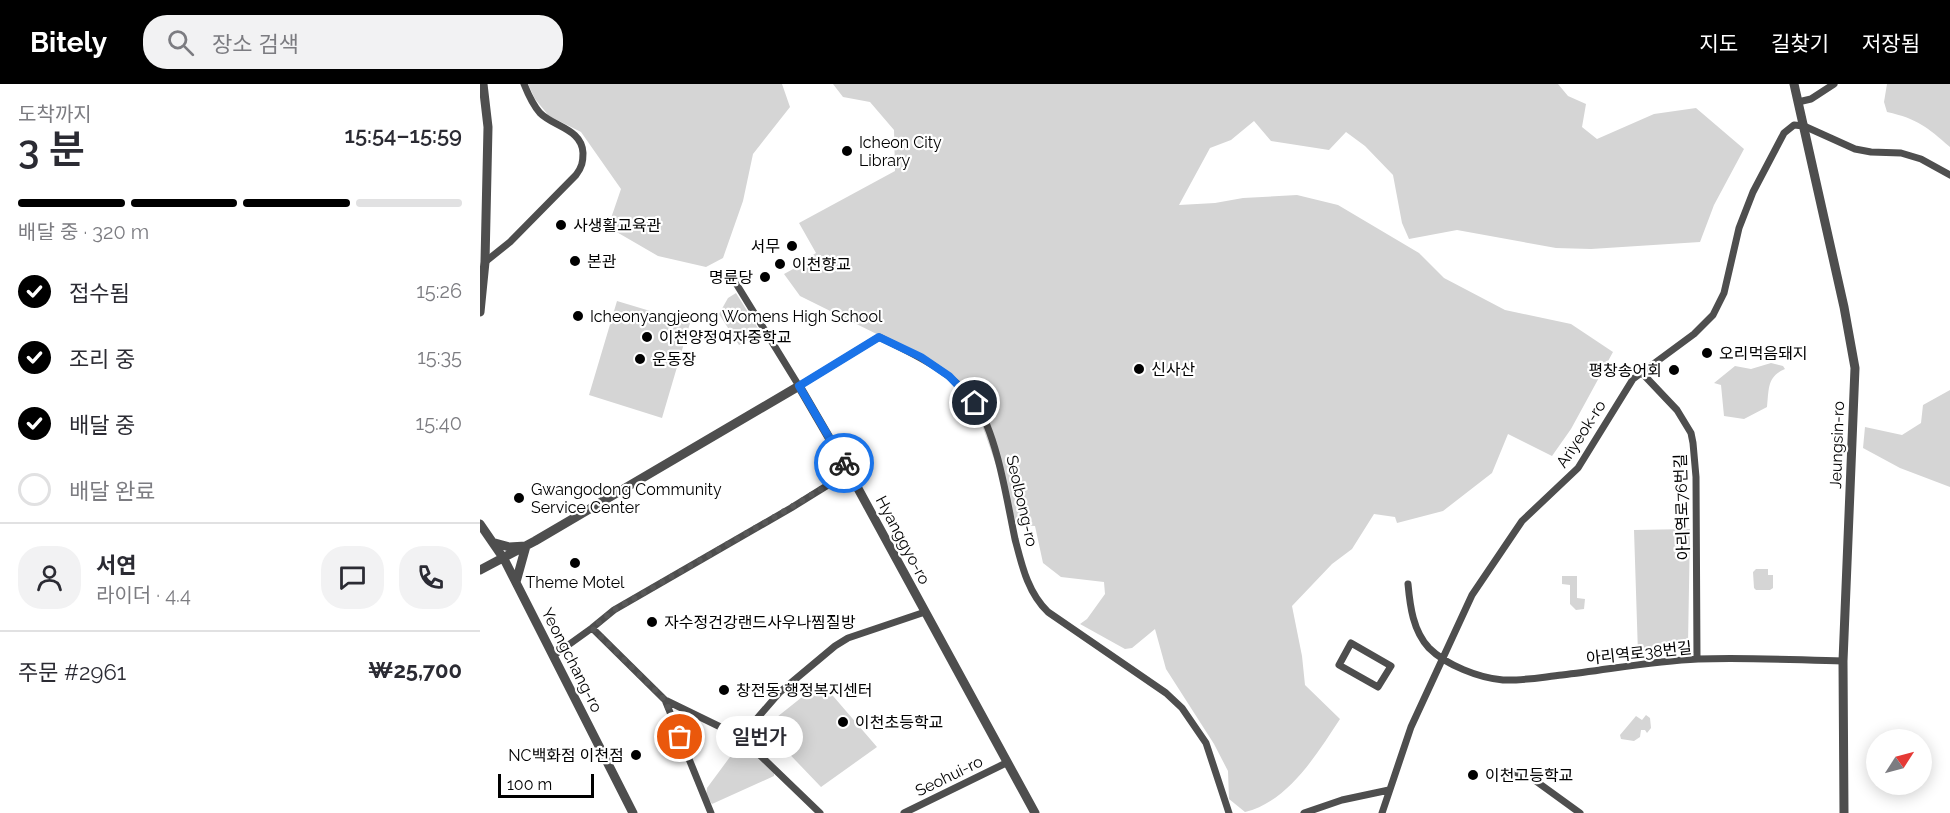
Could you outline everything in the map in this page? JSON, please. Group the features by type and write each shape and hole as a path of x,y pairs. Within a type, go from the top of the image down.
{"street":[{"path":"485,262 510,242 576,175 583,162 583,147 580,140 574,133 541,113 528,96 524,84"},
{"name":"Jeungsin-ro","path":"1794,84 1844,307 1855,368 1843,661 1844,813"},
{"path":"1798,102 1811,99 1834,84"},
{"path":"480,312 485,262 483,154 488,123 482,85"},
{"name":"Ariyeok-ro","path":"1382,813 1407,736 1472,595 1514,532 1534,509 1578,468 1627,387 1641,372 1694,334 1713,315 1724,293 1739,228 1753,192 1784,133 1794,125 1804,126"},
{"path":"1804,126 1855,149 1901,153 1921,159 1950,175"},
{"name":"Hyanggyo-ro","path":"737,285 849,472 1035,813"},
{"name":"Seolbong-ro","path":"480,570 504,559 879,337 921,357 949,376 975,403 988,427 1022,570 1037,600 1048,612 1166,693 1182,708 1206,743 1229,813"},
{"name":"아리역로76번길","path":"1641,372 1677,410 1691,433 1694,443 1697,659"},
{"path":"553,656 614,610 849,472"},
{"name":"Yeongchang-ro","path":"480,524 504,559 633,813"},
{"path":"495,543 509,547 526,546 516,582"},
{"name":"아리역로38번길","path":"1408,584 1411,611 1419,634 1428,647 1442,658 1473,673 1501,680 1697,659 1843,661"},
{"path":"741,736 780,692 826,653 848,638 925,612"},
{"path":"592,628 665,700 741,736 820,813"},
{"path":"1351,644 1391,666 1377,687 1339,665 1351,644"},
{"path":"665,700 711,813"},
{"name":"Seohui-ro","path":"904,813 1006,763"},
{"path":"1517,774 1533,779 1580,813"},
{"path":"1304,813 1342,800 1389,790"}],"shaded area":[{"path":"528,84 782,84 790,107 753,154 743,201 723,258 706,267 658,256 608,227 621,189 581,132 549,116 535,99"},
{"path":"833,84 1558,84 1568,96 1586,104 1582,127 1597,139 1654,114 1696,108 1744,149 1714,205 1700,242 1591,249 1556,248 1457,230 1409,239 1402,223 1393,175 1365,146 1346,132 1329,150 1271,141 1254,121 1231,140 1210,148 1179,205 1297,195 1338,205 1419,253 1444,278 1505,310 1571,324 1613,352 1571,429 1552,456 1508,434 1492,473 1443,511 1397,523 1395,517 1374,514 1352,549 1332,564 1292,606 1305,685 1340,719 1311,761 1288,787 1275,798 1245,812 1229,799 1228,771 1214,744 1166,669 1155,629 1132,648 1125,649 1080,624 1087,619 1105,594 1104,582 1061,577 1043,563 1035,526 1017,525 981,422 967,393 921,356 800,296 784,274 806,262 805,260 816,253 799,223 895,171 894,130 870,102 843,97"},
{"path":"1887,84 1950,84 1950,147 1922,125 1887,112 1884,102"},
{"path":"736,293 761,333 739,345 719,314 728,298"},
{"name":"운동장","path":"617,301 690,323 662,418 589,395"},
{"path":"1771,363 1783,366 1785,369 1772,379 1767,407 1744,419 1724,416 1721,385 1714,383 1735,366 1751,369"},
{"path":"1950,390 1950,487 1900,468 1863,448 1865,427 1902,435 1921,423 1923,405"},
{"path":"1690,529 1688,644 1679,648 1638,654 1634,530"},
{"path":"1756,569 1768,569 1768,575 1773,575 1773,588 1756,590 1754,588 1753,572"},
{"path":"1562,576 1577,576 1577,598 1585,599 1584,609 1576,610 1570,604 1570,585 1562,584"},
{"path":"821,682 877,747 821,787 775,739 777,717"},
{"path":"1646,715 1650,718 1651,728 1647,733 1641,730 1640,737 1634,741 1621,739 1620,735 1636,716 1642,720"},
{"path":"741,742 774,769 774,776 712,804 706,796 707,788"}],"way so far":[{"path":"680,737 665,700 592,628 614,610 849,472 844,463"}],"place":[{"name":"Icheon City Library","path":"847,151"},
{"name":"사생활교육관","path":"561,225"},
{"name":"서무","path":"792,246"},
{"name":"본관","path":"575,261"},
{"name":"이천향교","path":"780,264"},
{"name":"명륜당","path":"765,277"},
{"name":"Icheonyangjeong Womens High School","path":"578,316"},
{"name":"이천양정여자중학교","path":"647,337"},
{"name":"오리먹음돼지","path":"1707,353"},
{"name":"운동장","path":"640,359"},
{"name":"신사산","path":"1139,369"},
{"name":"평창송어회","path":"1674,370"},
{"name":"Gwangodong Community Service Center","path":"519,498"},
{"name":"Theme Motel","path":"575,563"},
{"name":"자수정건강랜드사우나찜질방","path":"652,622"},
{"name":"창전동 행정복지센터","path":"724,690"},
{"name":"이천초등학교","path":"843,722"},
{"name":"일번가","path":"680,737"},
{"name":"NC백화점 이천점","path":"636,755"},
{"name":"이천고등학교","path":"1473,775"}],"route":[{"path":"844,463 799,386 879,337 921,357 949,376 975,403"}]}
